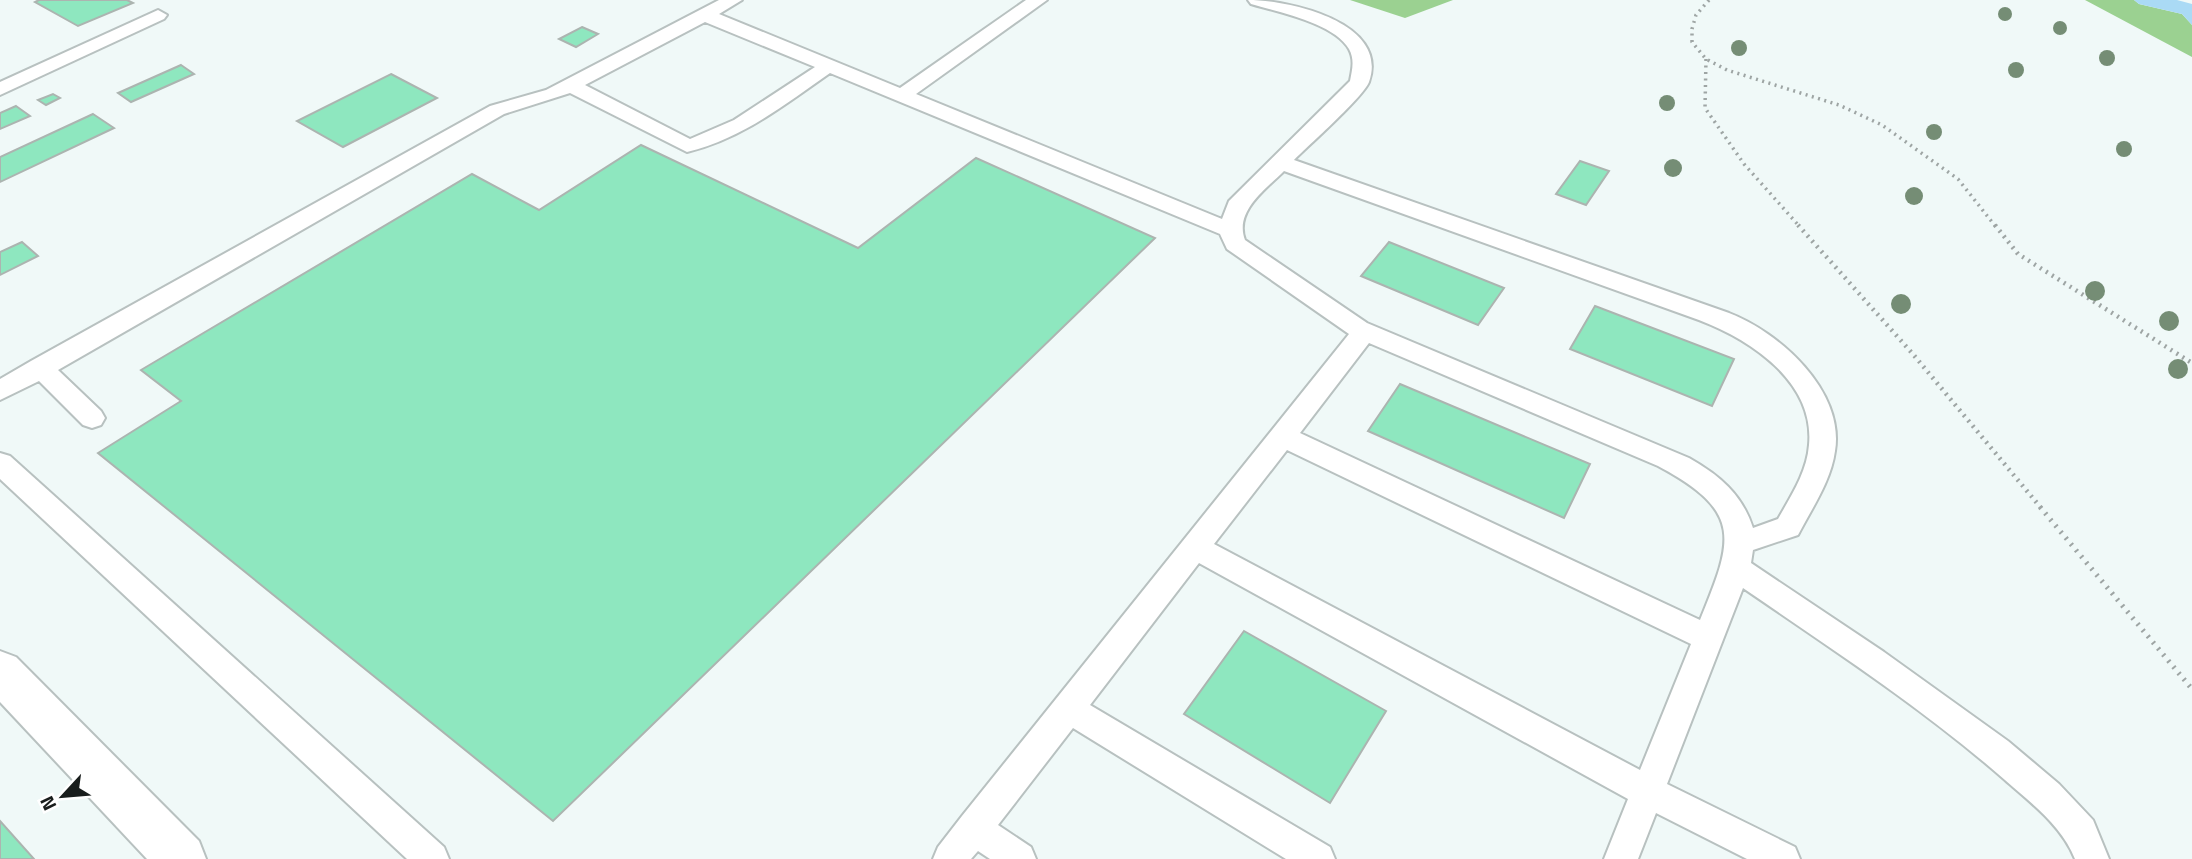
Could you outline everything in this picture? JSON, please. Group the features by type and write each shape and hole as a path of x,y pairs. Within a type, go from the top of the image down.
{"street":[{"path":"0,671 181,859"}],"lane":[{"path":"0,391 497,110 553,94 733,0"},
{"path":"902,95 1038,0"},
{"path":"1257,0 1330,26 1356,44 1365,61 1359,83 1237,206 1230,230 1235,244 1275,274 1363,331 1685,467 1709,485 1732,510 1737,555 1708,638 1621,859"},
{"path":"0,89 158,15"},
{"path":"705,15 1230,230"},
{"path":"570,85 687,146 707,144 732,130 830,65"},
{"path":"1280,162 1707,314 1758,337 1770,346 1816,409 1823,428 1824,444 1808,491 1788,527 1737,555"},
{"path":"950,859 1363,331"},
{"path":"40,367 92,418"},
{"path":"1282,436 1708,638"},
{"path":"0,463 432,859"},
{"path":"1195,547 1648,792 1783,859"},
{"path":"1737,555 2012,763 2073,821 2093,852 2092,859"},
{"path":"1068,708 1318,859"},
{"path":"974,828 1019,859"}],"path":[{"path":"1709,0 1696,15 1692,29 1692,42 1706,59 1727,70 1839,105 1882,125 1958,179 2018,254 2192,363"},
{"path":"1706,59 1705,108 1744,164 1912,353 2192,688"}],"green space":[{"path":"1350,0 1453,0 1405,18"},
{"path":"2085,0 2134,0 2139,4 2182,14 2192,25 2192,57"}],"water":[{"path":"2134,0 2177,0 2192,4 2192,25 2182,14 2139,4"}],"building":[{"path":"127,0 133,3 78,26 35,2"},
{"path":"582,27 598,34 576,47 559,39"},
{"path":"181,65 194,74 131,102 118,93"},
{"path":"391,74 437,98 343,147 297,121"},
{"path":"53,94 60,98 46,105 38,100"},
{"path":"16,106 30,116 0,129 0,113"},
{"path":"93,114 114,128 0,182 0,157"},
{"path":"641,145 858,248 976,158 1155,238 553,821 98,453 181,401 141,370 472,174 539,210"},
{"path":"1580,161 1609,171 1586,205 1556,194"},
{"path":"22,242 38,256 0,275 0,252"},
{"path":"1389,242 1504,288 1478,325 1361,276"},
{"path":"1595,306 1734,359 1712,406 1570,349"},
{"path":"1400,384 1590,464 1564,518 1368,431"},
{"path":"1244,631 1386,711 1330,803 1184,714"},
{"path":"0,821 34,859 0,859"}]}
